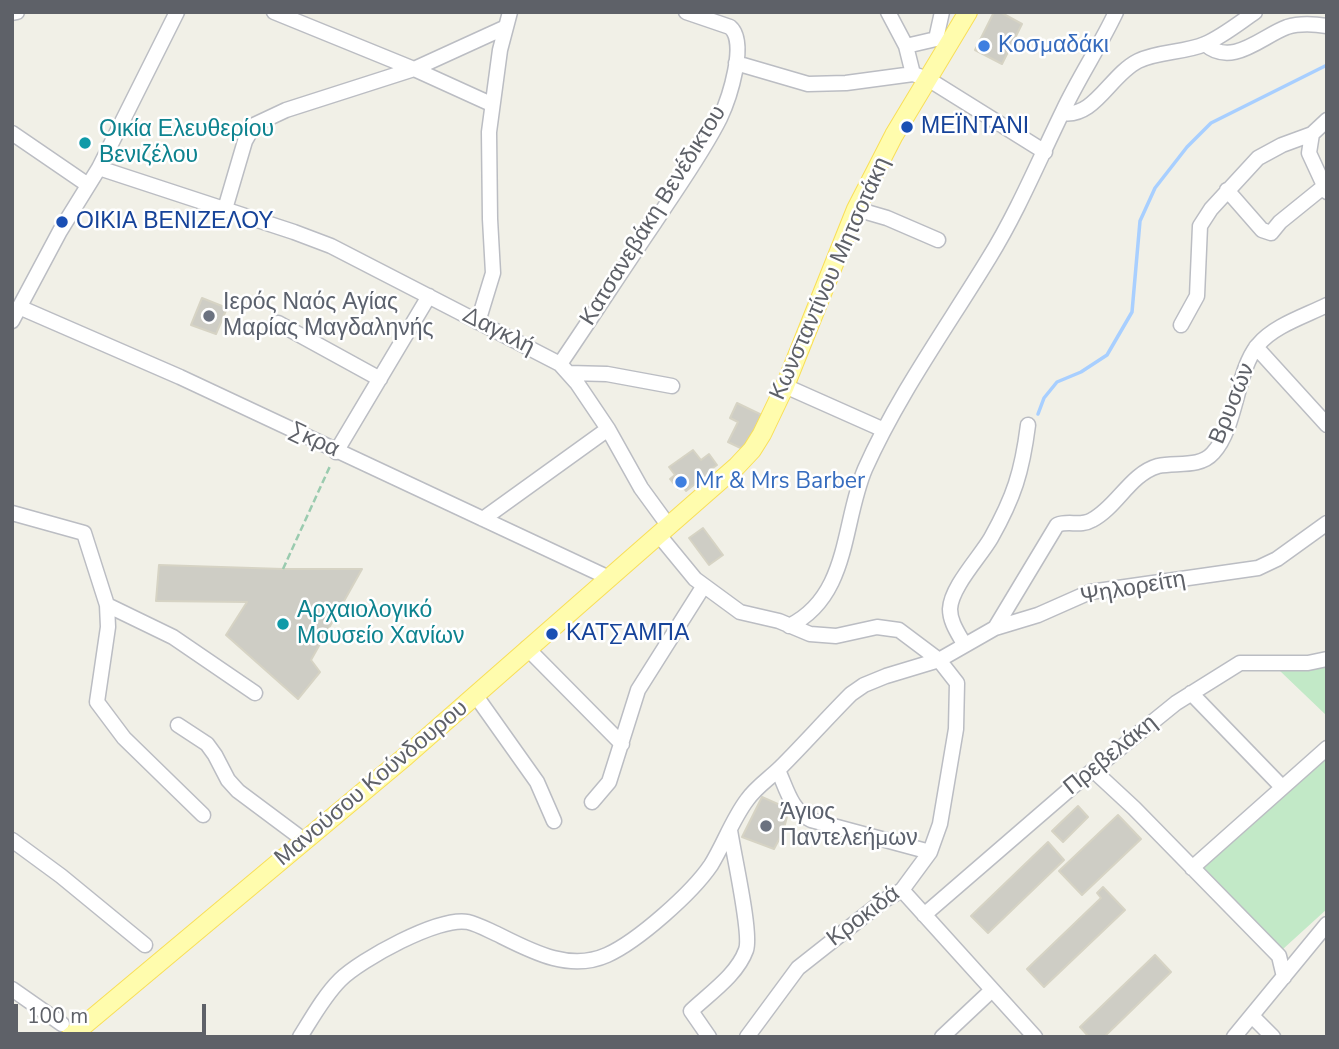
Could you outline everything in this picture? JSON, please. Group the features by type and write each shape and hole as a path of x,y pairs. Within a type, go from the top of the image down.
{"main road":[{"name":"Κωνσταντίνου Μητσοτάκη","path":"663,529 752,450 785,386 856,209 894,135 920,76 968,12"},
{"name":"Μανούσου Κούνδουρου","path":"66,1031 305,841 476,695 663,529"}],"street":[{"path":"12,321 60,231 99,168 177,12"},
{"path":"275,12 491,104"},
{"path":"478,322 493,273 489,177 491,104 510,12"},
{"name":"Κατσανεβάκη Βενέδικτου","path":"564,368 720,118 732,89 738,45 735,32 730,27 686,12"},
{"path":"888,12 920,76 1045,152"},
{"path":"906,46 936,39 943,12"},
{"path":"789,626 809,614 831,583 840,565 864,472 884,430 991,255 1116,12"},
{"path":"1062,113 1072,115 1085,111 1116,76 1138,61 1205,44 1255,12"},
{"path":"1205,44 1212,50 1230,52 1264,41 1287,27 1308,24 1327,26"},
{"path":"225,208 245,141 254,125 286,110 414,69 506,27"},
{"path":"736,64 808,84 920,76"},
{"path":"1181,325 1197,296 1200,226 1211,209 1258,159 1282,145 1312,134 1327,120"},
{"path":"12,133 88,185"},
{"path":"1227,190 1262,230 1272,233 1280,222 1307,198 1326,188 1309,153 1312,134"},
{"name":"Δαγκλή","path":"99,168 225,208 331,246 564,368 608,429 663,529 703,587 740,612 789,626"},
{"path":"856,209 887,218 938,240"},
{"path":"336,452 429,296"},
{"name":"Βρυσών","path":"995,628 1057,525 1063,522 1083,525 1094,520 1107,511 1137,478 1156,467 1200,461 1212,455 1223,436 1256,347 1274,332 1327,305"},
{"name":"Σκρα","path":"19,307 180,377 607,578"},
{"path":"278,323 380,379"},
{"path":"1256,347 1327,425"},
{"path":"564,368 673,386"},
{"path":"785,386 884,430"},
{"path":"964,643 955,628 950,607 962,581 989,541 1019,481 1028,425"},
{"path":"483,519 608,429"},
{"path":"12,513 84,533 107,606 108,627 97,702 124,738 203,815"},
{"name":"Ψηλορείτη","path":"300,1037 338,981 351,970 389,946 451,923 470,922 522,947 563,961 591,960 608,954 644,930 689,890 710,866 746,801 758,786 778,770 850,694 864,685 939,660 964,643 995,628 1038,615 1090,592 1258,568 1278,559 1327,523"},
{"path":"592,802 609,782 638,690 703,587"},
{"path":"107,606 173,638 255,693"},
{"name":"Κροκιδά","path":"747,1037 798,968 901,890 930,852 940,824 956,729 957,683 939,660 910,636 892,628 877,627 836,636 810,634 789,626"},
{"path":"527,648 622,744"},
{"name":"Πρεβελάκη","path":"924,915 1093,770 1191,693 1240,663 1308,663 1327,659"},
{"path":"1191,693 1282,788"},
{"path":"476,695 537,782 554,821"},
{"path":"178,725 206,744 237,791 305,841"},
{"path":"1192,868 1327,748"},
{"path":"778,770 793,805 801,815 930,852"},
{"path":"1093,770 1134,808 1279,956 1284,977"},
{"path":"709,1037 691,1011 735,970 747,949 746,920 730,830"},
{"path":"12,840 61,876 145,945"},
{"path":"901,890 1035,1037"},
{"path":"1234,1037 1327,924"},
{"path":"12,989 66,1031"},
{"path":"942,1037 992,990"},
{"path":"1252,1016 1273,1037"}],"path":[{"path":"283,569 336,452"}],"green space":[{"path":"1327,666 1327,716 1280,671"},
{"path":"1327,755 1327,909 1283,949 1201,869"}],"building":[{"path":"994,12 1000,12 1022,24 1002,64 975,50"},
{"name":"Ιερός Ναός Αγίας Μαρίας Μαγδαληνής","path":"202,298 227,308 216,334 191,325"},
{"path":"737,403 766,417 749,452 728,442 738,422 730,418"},
{"path":"693,450 701,460 709,454 717,465 686,491 682,486 678,489 670,479 675,475 669,467"},
{"path":"703,528 723,555 709,565 689,538"},
{"name":"Αρχαιολογικό Μουσείο Χανίων","path":"159,565 362,569 311,660 320,672 298,699 226,635 247,602 156,601"},
{"name":"Άγιος Παντελεήμων","path":"762,797 789,809 783,832 774,849 742,837"},
{"path":"1078,806 1088,817 1063,842 1052,831"},
{"path":"1118,815 1141,839 1082,895 1059,871"},
{"path":"1048,842 1064,860 988,933 971,916"},
{"path":"1103,887 1125,910 1044,987 1027,969 1101,898 1097,893"},
{"path":"1155,955 1171,972 1104,1037 1089,1037 1080,1027"}],"waterway":[{"path":"1038,414 1044,398 1057,382 1081,372 1107,355 1132,312 1140,221 1155,188 1187,147 1211,123 1327,65"}],"place":[{"name":"Κοσμαδάκι","path":"984,46"},
{"name":"ΜΕΪΝΤΑΝΙ","path":"907,127"},
{"name":"Οικία Ελευθερίου Βενιζέλου","path":"85,143"},
{"name":"ΟΙΚΙΑ ΒΕΝΙΖΕΛΟΥ","path":"62,222"},
{"name":"Ιερός Ναός Αγίας Μαρίας Μαγδαληνής","path":"209,316"},
{"name":"Mr & Mrs Barber","path":"681,482"},
{"name":"Αρχαιολογικό Μουσείο Χανίων","path":"283,624"},
{"name":"ΚΑΤΣΑΜΠΑ","path":"552,634"},
{"name":"Άγιος Παντελεήμων","path":"766,826"}]}
